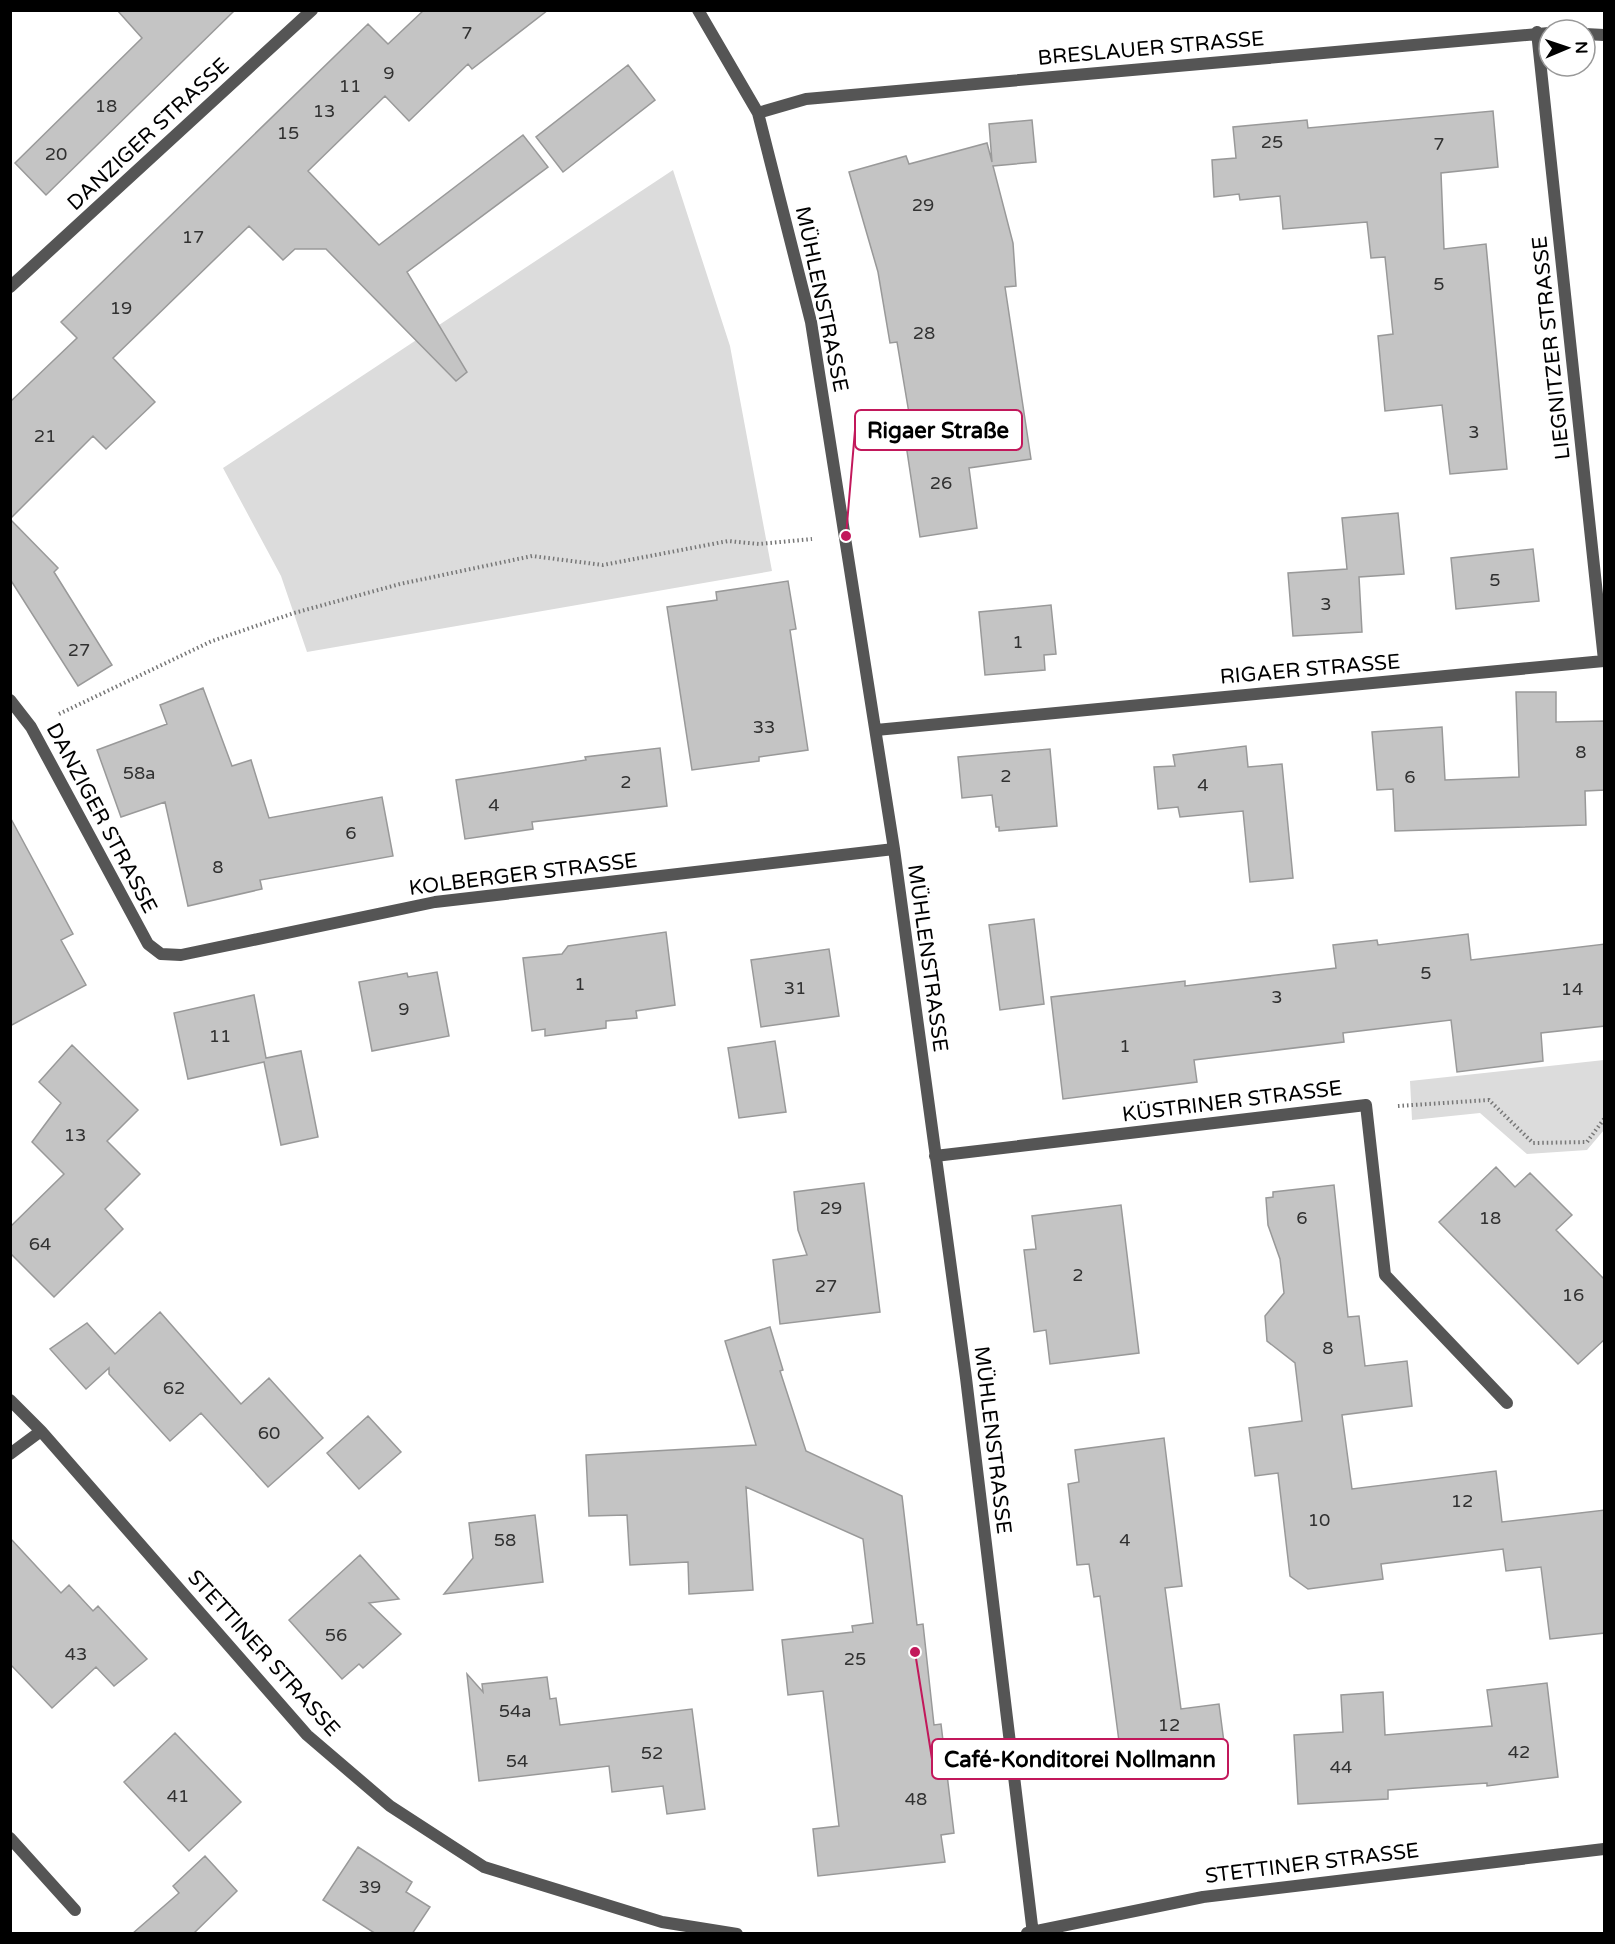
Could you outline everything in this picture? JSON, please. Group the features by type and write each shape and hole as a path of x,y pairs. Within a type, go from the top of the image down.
{"street":[{"name":"DANZIGER STRASSE","path":"10,287 312,10"},
{"name":"MÜHLENSTRASSE","path":"698,10 758,113 811,322 894,849 967,1389 1031,1933"},
{"name":"BRESLAUER STRASSE","path":"758,113 806,99 1537,33"},
{"name":"LIEGNITZER STRASSE","path":"1547,78 1604,660"},
{"name":"RIGAER STRASSE","path":"876,730 1604,660"},
{"name":"DANZIGER STRASSE","path":"10,700 31,727 148,944 161,954"},
{"name":"KOLBERGER STRASSE","path":"161,954 181,955 435,902 894,849"},
{"name":"KÜSTRINER STRASSE","path":"935,1156 1366,1105 1385,1275 1507,1403"},
{"name":"STETTINER STRASSE","path":"10,1400 41,1431 307,1735 390,1806 484,1867 662,1922 737,1934"},
{"path":"10,1454 41,1431"},
{"path":"10,1838 75,1910"},
{"name":"STETTINER STRASSE","path":"1031,1933 1203,1897 1605,1849"}],"path":[{"path":"31,727 212,641 294,612 400,584 532,556 603,565 728,540 759,544 846,536"},
{"path":"1366,1105 1412,1106 1489,1100 1533,1143 1587,1142 1605,1119"}],"shaded area":[{"path":"673,170 730,346 772,571 307,652 281,576 223,468"},
{"path":"1604,1060 1604,1130 1587,1150 1527,1154 1480,1113 1412,1120 1410,1081"}],"building":[{"path":"117,10 235,10 46,195 15,163 142,38"},
{"path":"424,10 548,10 472,69 468,64 409,121 385,96 308,171 379,245 523,135 548,167 407,272 467,372 456,381 326,249 295,249 283,260 249,226 113,358 155,402 106,449 93,436 10,519 10,402 77,338 61,322 368,24 388,44"},
{"path":"628,65 655,100 563,172 536,137"},
{"path":"1493,111 1498,167 1441,173 1444,249 1486,244 1507,469 1450,474 1442,405 1385,411 1378,336 1393,334 1385,257 1371,258 1367,222 1283,229 1280,196 1240,200 1239,194 1214,197 1212,160 1236,158 1233,127 1307,120 1308,128"},
{"path":"1032,120 1036,162 993,166 1013,243 1016,286 1005,287 1031,459 969,468 977,528 920,537 905,438 913,437 897,342 890,343 878,272 849,172 906,156 909,164 987,143 992,162 989,124"},
{"path":"1398,513 1404,574 1359,577 1362,632 1293,636 1288,573 1347,569 1342,518"},
{"path":"10,519 58,568 54,572 112,665 78,686 10,579"},
{"path":"1533,549 1539,601 1456,609 1451,558"},
{"path":"788,581 796,629 790,630 808,750 759,757 759,761 692,770 667,607 717,600 716,592"},
{"path":"1051,605 1056,654 1044,655 1045,670 985,675 979,612"},
{"path":"203,688 232,766 251,760 269,818 382,797 393,856 260,880 262,889 188,906 165,802 121,817 97,750 167,724 160,705"},
{"path":"1516,692 1556,692 1556,722 1605,721 1605,790 1585,791 1586,825 1395,831 1393,789 1377,790 1372,732 1442,727 1445,780 1519,777"},
{"path":"1246,746 1248,767 1282,764 1293,878 1250,882 1243,811 1180,817 1178,807 1158,809 1154,767 1175,766 1173,755"},
{"path":"660,748 667,806 532,822 533,829 465,839 456,780 586,760 585,757"},
{"path":"1050,749 1057,826 999,831 999,827 996,827 992,795 962,798 958,757"},
{"path":"10,817 73,934 61,940 86,985 10,1026"},
{"path":"1034,919 1044,1004 1000,1010 989,925"},
{"path":"666,932 675,1005 636,1011 637,1018 606,1021 606,1028 545,1036 545,1029 532,1031 523,958 562,954 568,946"},
{"path":"1468,934 1471,960 1605,944 1605,1026 1541,1033 1543,1061 1457,1072 1451,1020 1343,1033 1344,1042 1194,1060 1197,1082 1063,1099 1051,997 1185,981 1185,986 1336,968 1333,945 1377,940 1378,945"},
{"path":"829,949 839,1016 761,1027 751,960"},
{"path":"437,972 449,1036 372,1051 359,982 407,973 408,977"},
{"path":"254,995 266,1058 301,1051 318,1137 281,1145 264,1062 188,1079 174,1013"},
{"path":"775,1041 786,1112 739,1118 728,1048"},
{"path":"72,1045 138,1110 107,1141 140,1174 105,1209 123,1229 54,1297 10,1253 10,1227 64,1174 32,1142 61,1103 39,1082"},
{"path":"1496,1167 1515,1187 1530,1173 1572,1215 1556,1230 1605,1280 1605,1339 1578,1364 1439,1222"},
{"path":"864,1183 880,1312 780,1324 773,1260 807,1255 798,1230 794,1192"},
{"path":"1334,1185 1348,1317 1359,1316 1365,1366 1407,1361 1412,1406 1342,1415 1352,1489 1496,1471 1502,1522 1605,1510 1605,1633 1550,1639 1541,1567 1506,1571 1503,1549 1381,1564 1383,1579 1308,1589 1290,1576 1278,1473 1255,1476 1249,1428 1302,1421 1295,1363 1267,1341 1265,1316 1284,1293 1280,1259 1268,1225 1266,1198 1273,1197 1273,1192"},
{"path":"1121,1205 1139,1353 1050,1364 1046,1330 1034,1332 1024,1250 1036,1249 1032,1216"},
{"path":"160,1312 241,1404 269,1378 323,1438 268,1487 201,1413 170,1441 109,1374 109,1368 86,1389 50,1349 87,1323 115,1354"},
{"path":"770,1327 783,1370 780,1371 806,1451 902,1496 917,1625 923,1624 934,1725 941,1724 954,1833 941,1835 945,1862 818,1876 813,1829 839,1826 823,1691 788,1695 782,1640 853,1632 852,1626 873,1623 863,1539 746,1487 753,1590 689,1594 688,1562 630,1565 627,1515 589,1516 586,1455 756,1445 725,1341"},
{"path":"368,1416 401,1452 359,1489 327,1453"},
{"path":"1164,1438 1182,1586 1165,1588 1181,1709 1219,1704 1225,1750 1127,1762 1126,1748 1120,1749 1100,1596 1094,1597 1089,1564 1077,1565 1068,1484 1079,1482 1075,1450"},
{"path":"535,1515 543,1582 444,1594 473,1558 469,1523"},
{"path":"10,1538 61,1593 69,1585 93,1611 98,1606 147,1659 114,1686 96,1667 52,1708 10,1664"},
{"path":"360,1555 399,1599 369,1603 401,1634 363,1668 359,1664 342,1679 289,1620"},
{"path":"467,1674 483,1692 482,1684 547,1677 550,1699 556,1698 560,1725 692,1709 705,1809 667,1814 663,1786 612,1792 609,1766 479,1781"},
{"path":"1547,1683 1558,1777 1487,1786 1487,1783 1388,1790 1388,1799 1298,1804 1294,1735 1343,1732 1341,1695 1383,1692 1385,1735 1492,1726 1487,1690"},
{"path":"175,1733 241,1802 189,1851 124,1782"},
{"path":"358,1847 412,1882 406,1892 430,1907 412,1934 376,1934 323,1900"},
{"path":"205,1856 237,1891 193,1934 132,1934 179,1893 173,1886"}],"place":[{"name":"Rigaer Straße","path":"846,536"},
{"name":"Café-Konditorei Nollmann","path":"915,1652"}]}
